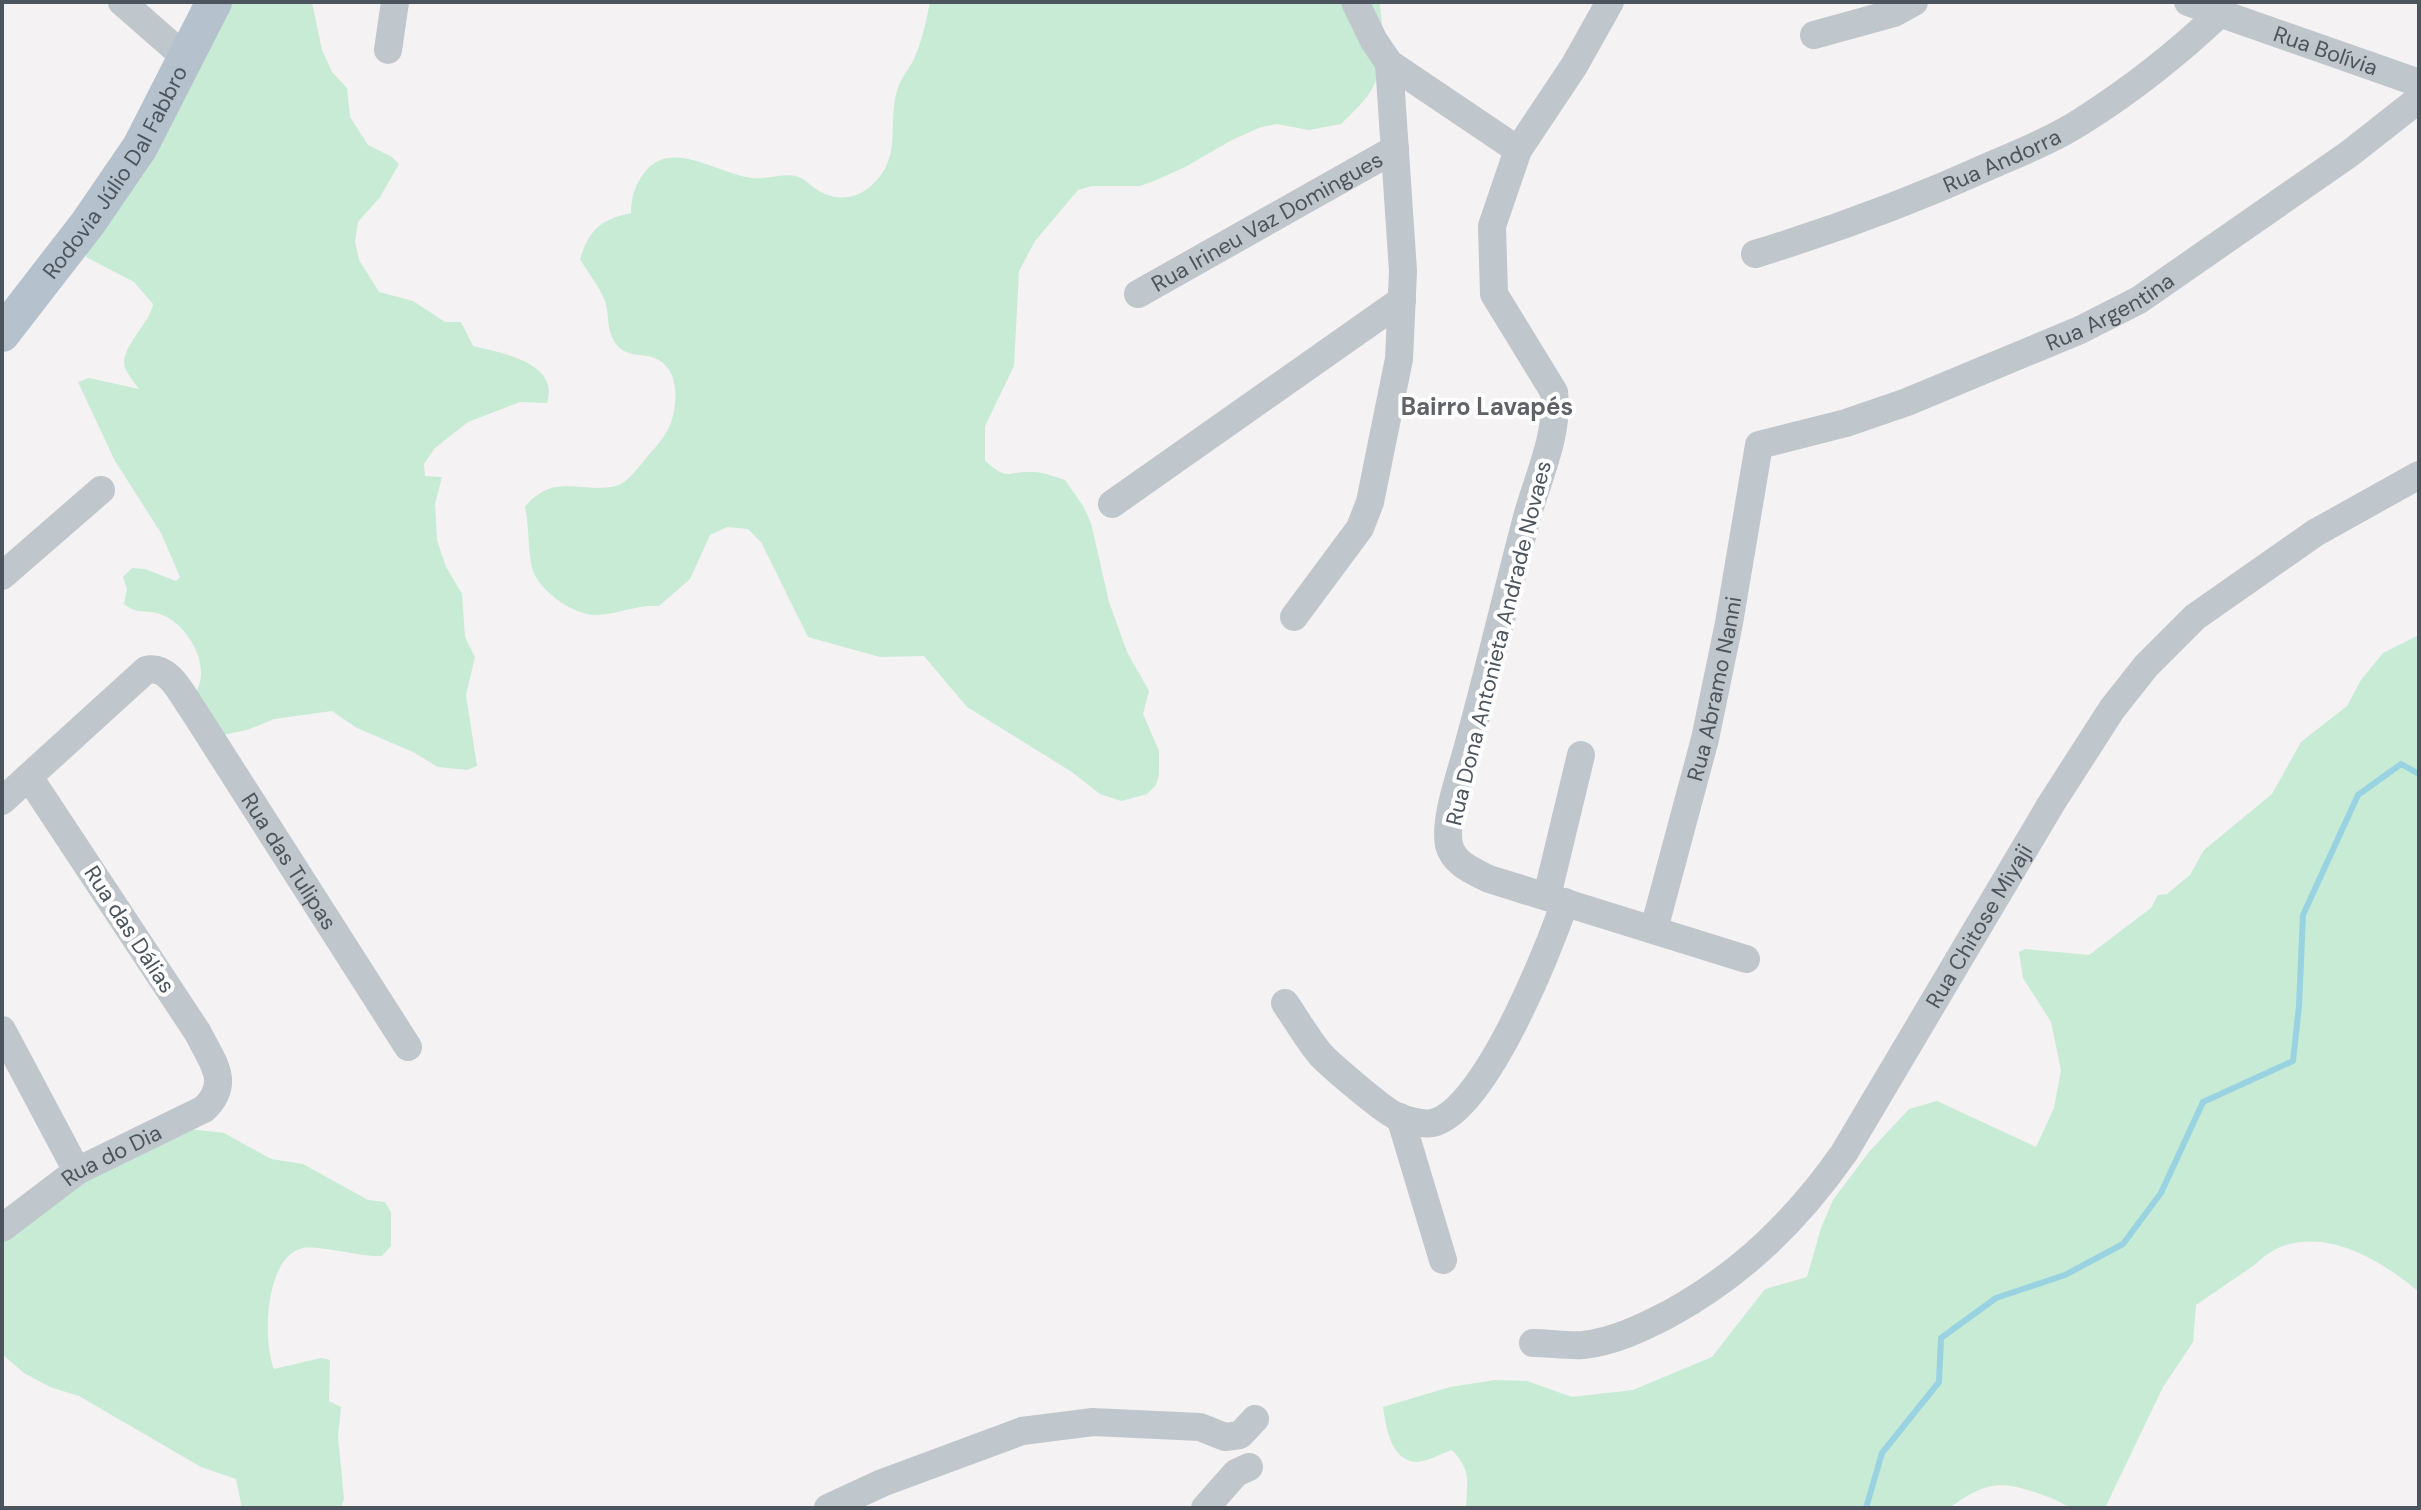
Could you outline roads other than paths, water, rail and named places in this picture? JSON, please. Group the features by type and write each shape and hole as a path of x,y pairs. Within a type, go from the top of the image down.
{"main road":[{"name":"Rodovia Júlio Dal Fabbro","path":"2,334 88,223 140,147 214,2"}],"street":[{"path":"122,2 187,59"},
{"path":"388,50 395,2"},
{"path":"1355,2 1389,63 1518,150 1574,66 1610,2"},
{"path":"1814,35 1894,13 1914,2"},
{"name":"Rua Bolívia","path":"2188,2 2419,83"},
{"name":"Rua Andorra","path":"1755,254 1871,215 2055,136 2083,121 2160,66 2220,13"},
{"path":"1294,617 1360,528 1370,502 1399,359 1403,271 1389,63"},
{"name":"Rua Argentina","path":"1759,445 1846,423 1907,402 2080,330 2139,300 2349,154 2419,99"},
{"name":"Rua Irineu Vaz Domingues","path":"1138,294 1395,149"},
{"name":"Rua Dona Antonieta Andrade Novaes","path":"1518,150 1492,226 1494,294 1554,392 1556,406 1541,479 1527,518 1460,775 1449,824 1449,842 1458,861 1489,879 1746,959"},
{"path":"1112,504 1402,300"},
{"name":"Rua Abramo Nanni","path":"1654,929 1705,739 1736,586 1759,445"},
{"name":"Rua Chitose Miyaji","path":"1533,1343 1582,1345 1616,1338 1650,1324 1725,1279 1788,1225 1844,1153 2051,804 2112,709 2146,666 2195,617 2315,533 2419,475"},
{"path":"2,576 101,490"},
{"name":"Rua das Tulipas","path":"29,777 146,670 154,668 169,675 408,1047"},
{"path":"1285,1003 1320,1054 1393,1115 1428,1124 1444,1120 1468,1099 1482,1080 1549,947 1581,755"},
{"path":"2,801 29,777"},
{"name":"Rua das Dálias","path":"29,777 198,1033 217,1073 220,1088"},
{"path":"2,1030 77,1171"},
{"name":"Rua do Dia","path":"2,1228 77,1171 204,1109 214,1100 220,1088"},
{"path":"1400,1117 1443,1260"},
{"path":"828,1508 882,1483 1022,1431 1093,1422 1200,1427 1225,1437 1240,1435 1255,1419"},
{"path":"1205,1508 1236,1473 1249,1467"}],"waterway":[{"path":"1866,1508 1882,1453 1939,1382 1941,1338 1996,1298 2065,1275 2123,1244 2161,1193 2203,1102 2293,1061 2303,915 2358,795 2401,764 2419,774"}],"district":[{"name":"Bairro Lavapés","path":"1487,407"}]}
